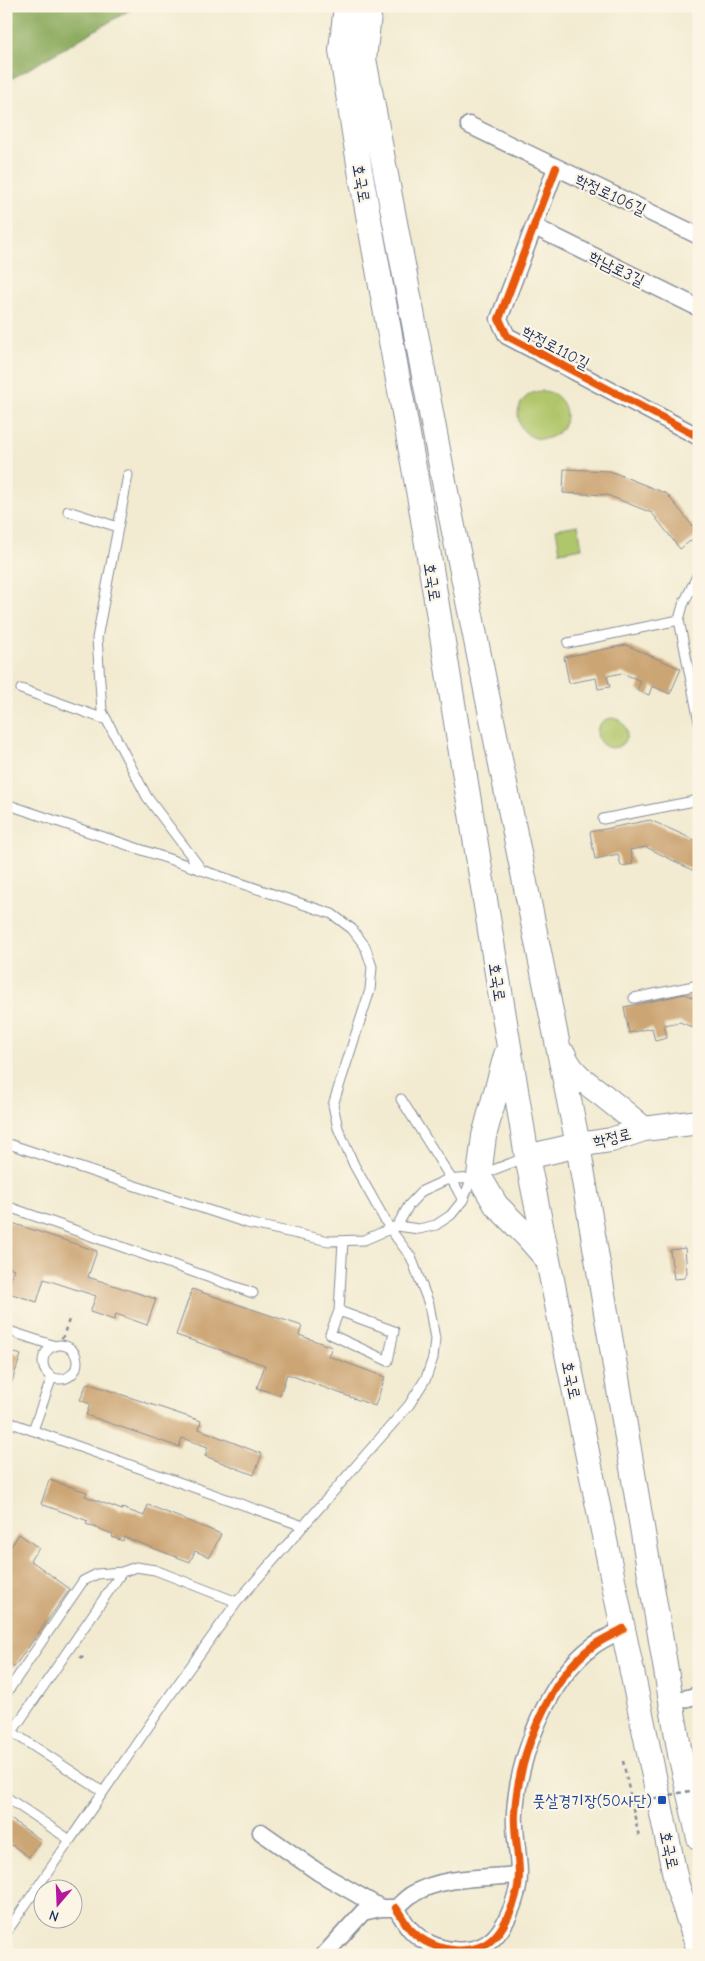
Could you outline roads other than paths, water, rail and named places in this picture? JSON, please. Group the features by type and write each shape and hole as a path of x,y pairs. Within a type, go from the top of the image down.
{"main road":[{"name":"호국로","path":"346,6 341,50 358,161 420,501 527,1157 623,1629 678,1885 699,1950"},
{"name":"호국로","path":"370,6 364,59 447,497 578,1145 673,1702 680,1754 699,1838"},
{"path":"554,1028 568,1063 583,1082 602,1095 644,1130"},
{"path":"509,1046 484,1136 476,1177 496,1205 548,1259"},
{"name":"학정로","path":"527,1157 578,1145 611,1140 644,1130 699,1122"}],"street":[{"name":"학정로106길","path":"469,125 699,236"},
{"name":"학정로110길","path":"556,168 499,319 507,336 699,437"},
{"name":"학남로3길","path":"535,227 699,308"},
{"path":"261,1832 318,1872 389,1908 428,1944 454,1951 479,1948 498,1934 517,1895 519,1875 515,1844 515,1813 518,1781 547,1701 565,1673 593,1646 623,1629"},
{"path":"673,1702 699,1694"},
{"path":"324,1955 363,1912 389,1908 423,1889 446,1882 519,1875"}],"lane":[{"path":"128,476 97,638 102,711 146,798 202,869"},
{"path":"68,511 118,527"},
{"path":"699,572 683,605 679,620 699,722"},
{"path":"568,643 679,620"},
{"path":"22,689 106,720"},
{"path":"603,819 699,800"},
{"path":"6,804 332,914 352,929 365,946 372,968 370,990 333,1105 338,1128 354,1165 411,1257 429,1304 435,1339 433,1358 426,1378 409,1405 237,1602 6,1933"},
{"path":"634,998 699,985"},
{"path":"401,1100 463,1200"},
{"path":"6,1143 247,1223 329,1241 364,1240 393,1227 419,1229 436,1225 451,1215 463,1200 476,1177"},
{"path":"393,1227 422,1191 446,1180 476,1177 527,1157"},
{"path":"6,1206 253,1293"},
{"path":"339,1311 394,1331 388,1361 330,1334 339,1311 343,1241"},
{"path":"6,1330 57,1346 71,1348 77,1358 77,1364 73,1374 62,1379 52,1377 45,1368 44,1358 46,1353 57,1346"},
{"path":"33,1430 52,1377"},
{"path":"6,1421 303,1526"},
{"path":"6,1694 83,1581 97,1574 122,1572 136,1567 155,1570 237,1602"},
{"path":"103,1792 9,1731 122,1572"},
{"path":"6,1797 70,1840"}],"place":[{"name":"풋살경기장(50사단)","path":"662,1800"}]}
